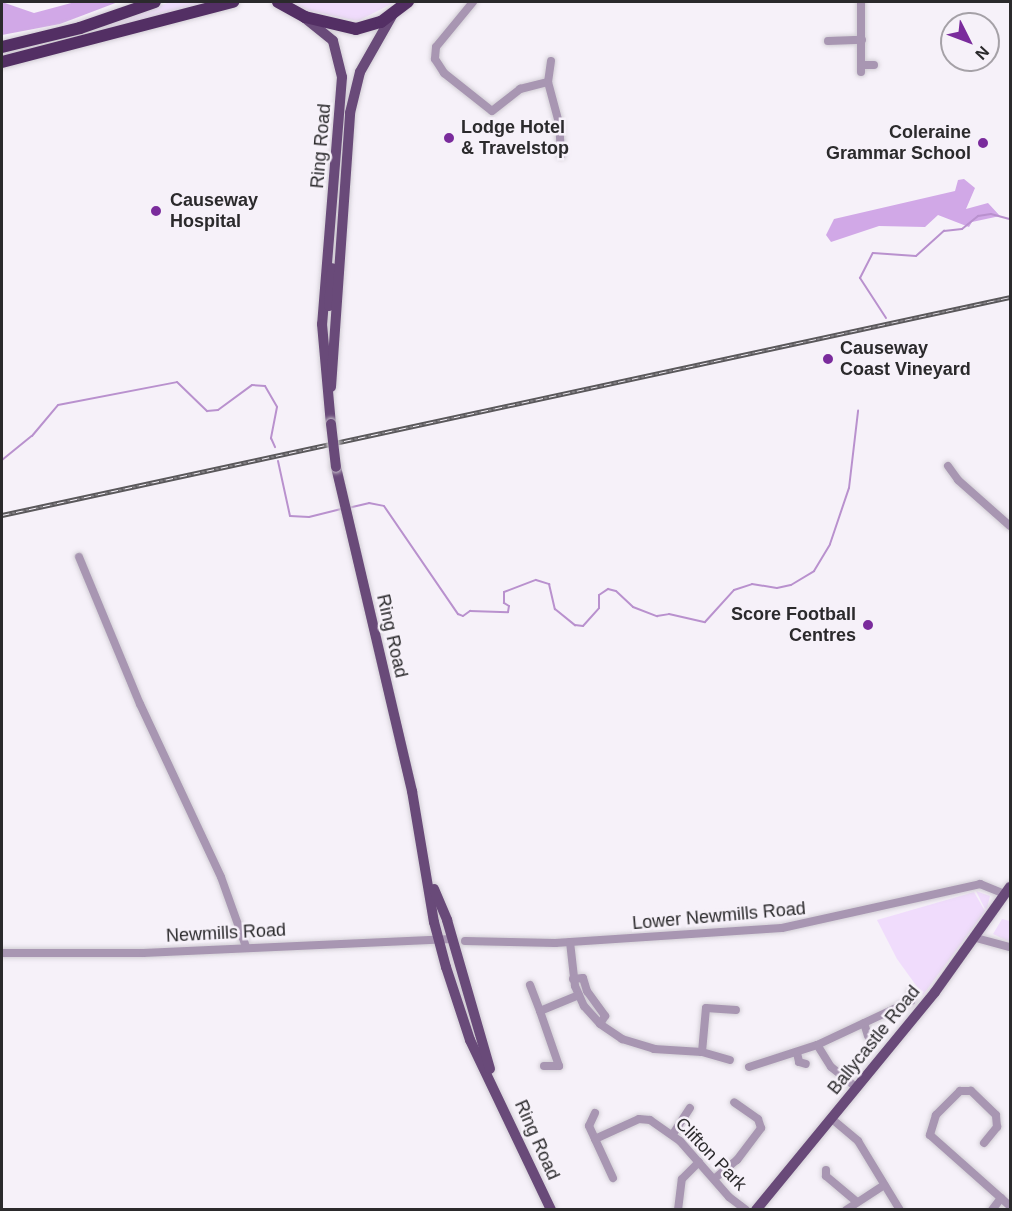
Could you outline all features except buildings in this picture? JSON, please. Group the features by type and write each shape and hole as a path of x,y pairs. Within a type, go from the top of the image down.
{"highway":[{"path":"2,47 80,28 155,2"},
{"path":"2,62 233,2"},
{"path":"276,2 304,17 356,29 372,26 408,2"}],"main road":[{"name":"Ring Road","path":"329,399 350,113 360,72 393,14"},
{"name":"Ring Road","path":"304,17 333,41 342,77 323,283 325,378 336,467 343,502 429,879 439,939 470,1040 494,1084 551,1209"},
{"path":"325,378 332,268"},
{"name":"Ring Road","path":"429,879 452,939 494,1084"},
{"name":"Ballycastle Road","path":"756,1209 832,1119 976,938 1008,890"}],"street":[{"path":"473,2 436,47 439,67 492,111 520,89 548,82"},
{"path":"861,2 862,68 874,65"},
{"path":"828,41 861,40"},
{"path":"551,61 548,82 559,123 561,156"},
{"path":"948,465 958,480 1011,526"},
{"path":"79,557 140,704 221,877 246,947"},
{"name":"Lower Newmills Road","path":"465,941 570,942 782,928 980,884 1008,890"},
{"path":"976,938 1011,947"},
{"name":"Newmills Road","path":"2,953 142,952 452,939"},
{"path":"570,942 573,979 579,995 600,1024 622,1039 654,1049 702,1052 730,1059"},
{"path":"573,979 583,978 587,991 605,1016 600,1024"},
{"path":"530,985 559,1066 544,1066"},
{"path":"750,1067 776,1056 797,1053 817,1045 911,1001 911,992"},
{"path":"540,1011 579,995"},
{"path":"702,1052 706,1008 736,1010"},
{"path":"864,1023 868,1036"},
{"path":"817,1045 831,1067 857,1088"},
{"path":"797,1053 799,1062 806,1064"},
{"path":"984,1143 997,1127 996,1115 970,1091 960,1091 936,1116 930,1135 1011,1206"},
{"path":"714,1179 737,1160 761,1128 758,1119 734,1101"},
{"path":"673,1134 690,1108"},
{"path":"595,1113 589,1126 613,1178"},
{"name":"Clifton Park","path":"596,1139 639,1119 654,1121 673,1134 714,1179 746,1209"},
{"path":"832,1119 858,1141 900,1209"},
{"path":"678,1209 682,1179 699,1162"},
{"path":"826,1170 826,1176 856,1201"},
{"path":"846,1209 884,1185"},
{"path":"992,1209 1001,1198"}],"shaded area":[{"path":"2,2 34,13 75,2 118,2 60,24 2,35"},
{"path":"170,2 218,2 2,58 2,52 90,31"},
{"path":"291,2 395,2 358,21 306,10"},
{"path":"964,179 975,188 966,209 988,203 1000,216 972,222 969,227 938,215 925,227 879,226 831,242 826,235 834,219 955,191 958,180"},
{"path":"976,891 990,896 987,908 985,909"},
{"path":"974,892 985,911 923,995 897,959 877,920"},
{"path":"1002,919 1010,921 1010,942 993,934"}],"waterway":[{"path":"886,318 860,278 873,253 916,256 944,231 962,229 978,216 991,214 1010,219"},
{"path":"2,460 32,436 58,405 177,382 207,411 218,410 252,385 265,386 277,407 271,438 275,447"},
{"path":"348,508 369,503 384,506 458,614 463,616 470,611 508,612 509,606 504,603 504,592 536,580 549,584 555,609 575,625 583,626 599,608 599,595 608,589 616,591 633,607 657,616 669,614 705,622 734,590 752,584 777,588 791,585 814,571 830,544 849,488 858,411"},
{"path":"278,461 290,516 309,517 342,509"}],"railway":[{"path":"2,515 1010,297"}],"place":[{"name":"Lodge Hotel & Travelstop","path":"449,138"},
{"name":"Coleraine Grammar School","path":"983,143"},
{"name":"Causeway Hospital","path":"156,211"},
{"name":"Causeway Coast Vineyard","path":"828,359"},
{"name":"Score Football Centres","path":"868,625"}]}
